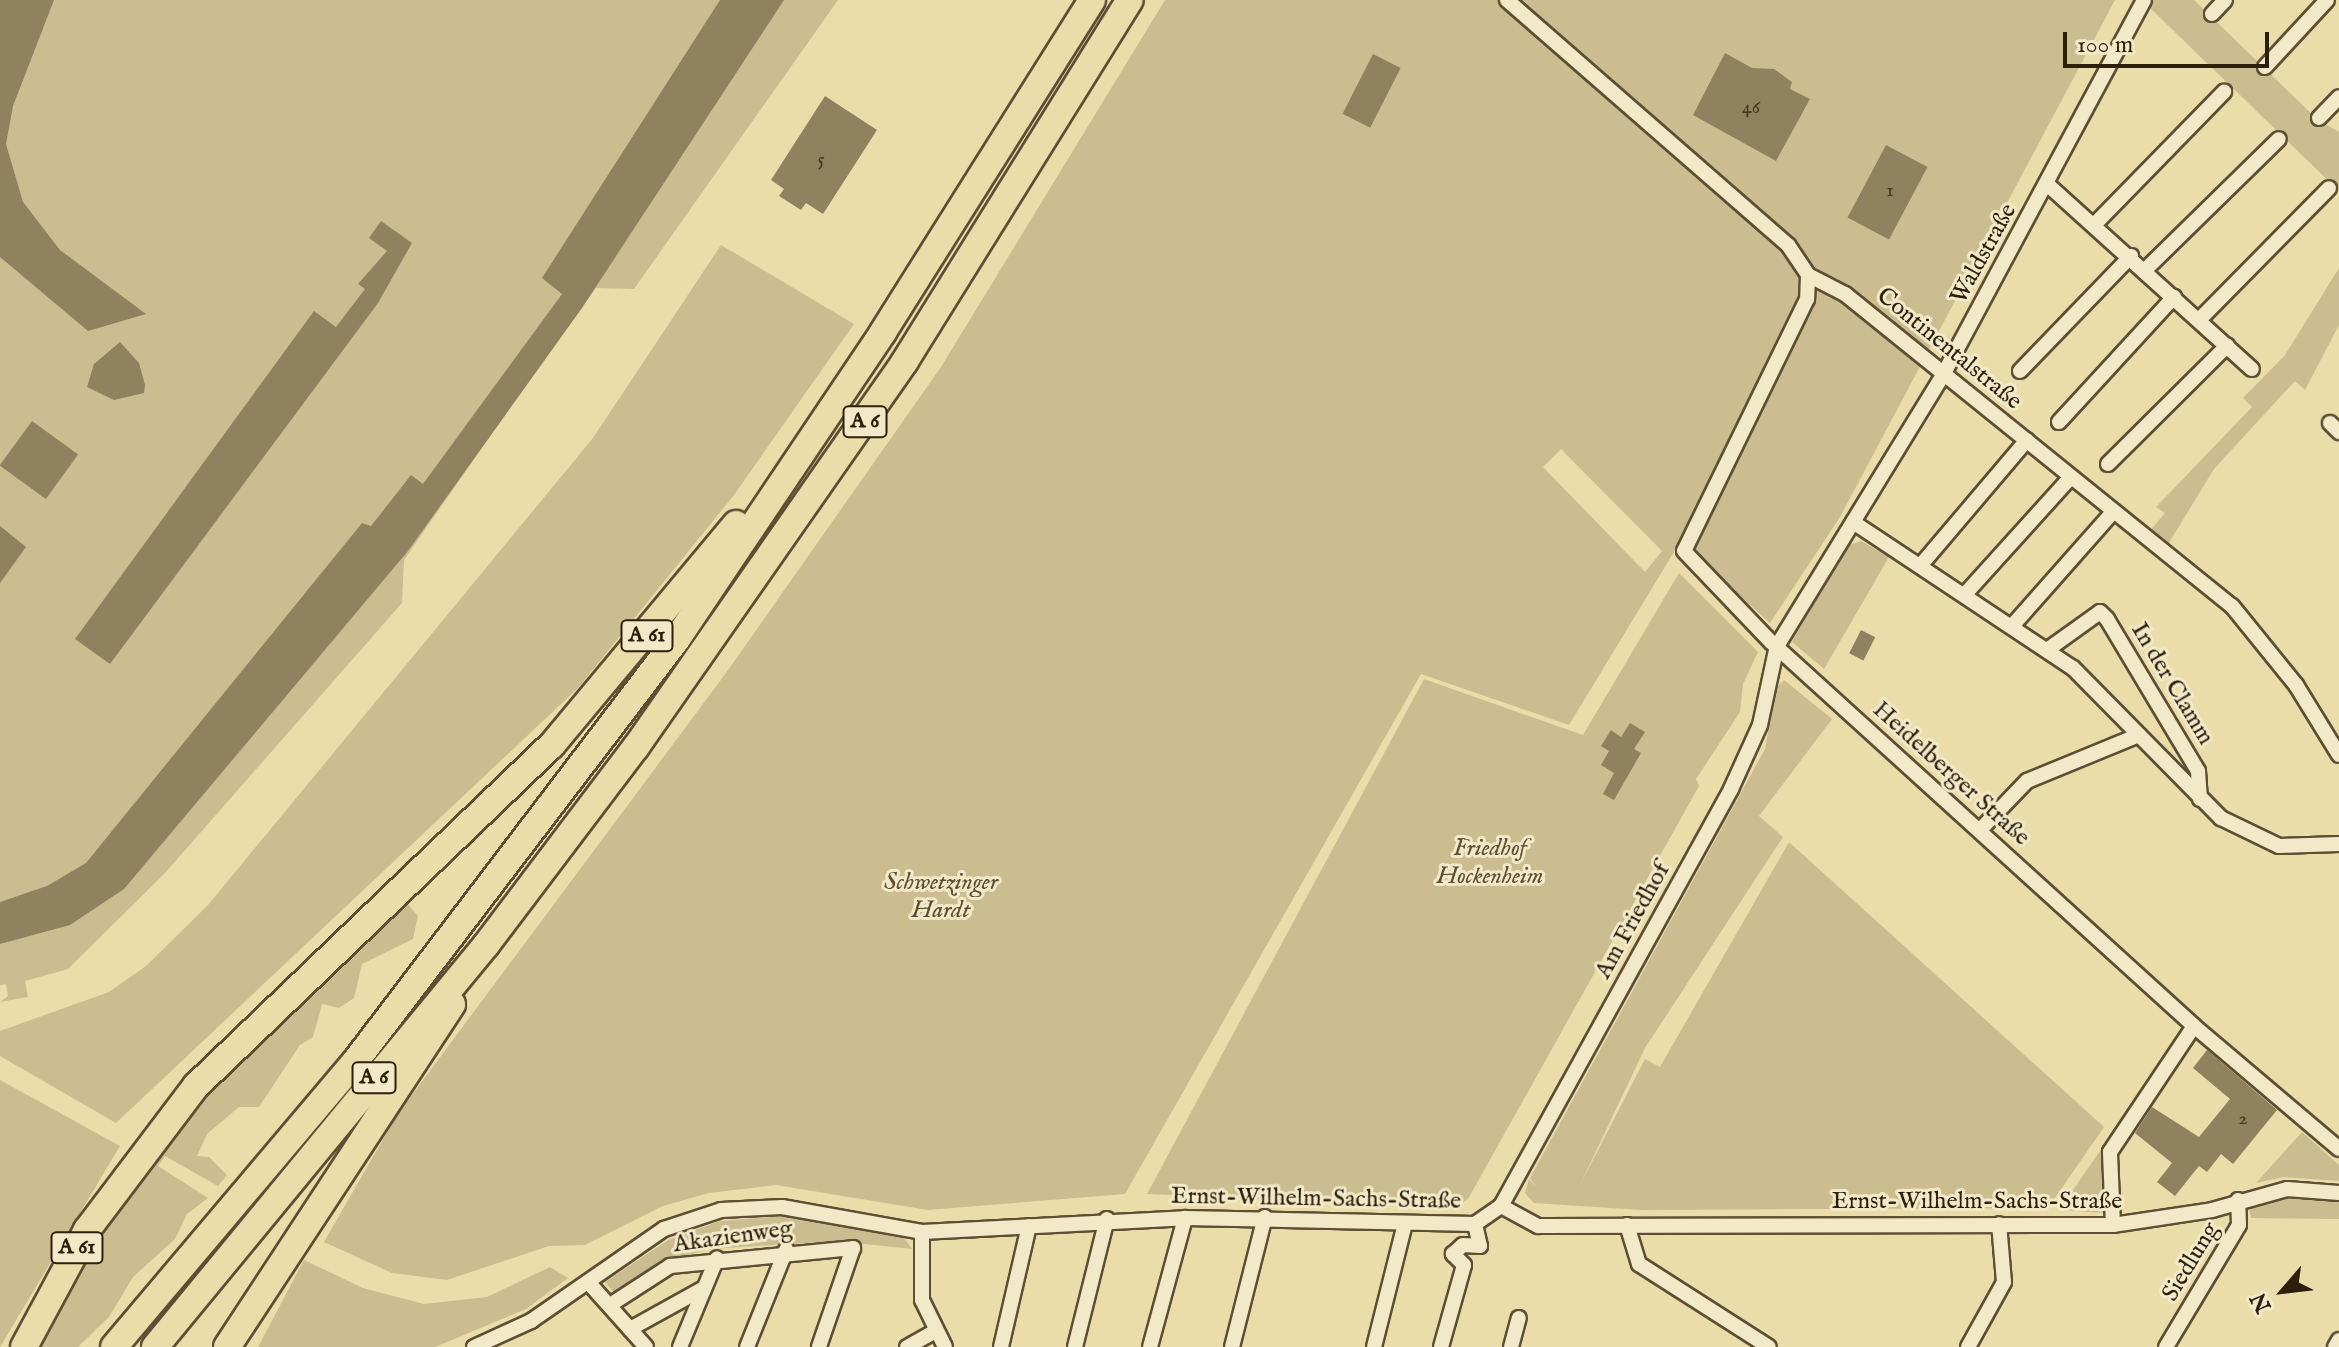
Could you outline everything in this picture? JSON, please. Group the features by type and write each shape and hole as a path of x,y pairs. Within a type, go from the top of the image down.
{"highway":[{"name":"A 6","path":"114,1347 236,1205 572,783 803,452 1092,0"},
{"name":"A 6","path":"155,1347 486,945 636,747 858,432 1130,0"},
{"name":"A 61","path":"24,1347 80,1242 142,1150 230,1051 551,746 767,485 803,452"},
{"name":"A 6","path":"227,1347 294,1239 427,1046 486,945"}],"street":[{"name":"Continentalstraße","path":"1507,0 1788,245 1808,275 1845,294 2250,624 2339,755"},
{"name":"Waldstraße","path":"1777,646 1943,375 2144,0"},
{"path":"2212,14 2225,0"},
{"path":"2265,67 2327,0"},
{"path":"2095,224 2224,92"},
{"path":"2319,118 2339,97"},
{"path":"2145,270 2279,139"},
{"path":"2047,184 2131,256 2252,369"},
{"path":"2199,320 2329,188"},
{"path":"2020,371 2131,256"},
{"name":"Heidelberger Straße","path":"1808,275 1807,299 1684,551 1777,646 2194,1026 2339,1149"},
{"path":"2059,422 2174,297"},
{"path":"2108,464 2227,346"},
{"path":"1920,566 2027,440"},
{"path":"1967,592 2071,477"},
{"path":"2013,625 2114,511"},
{"name":"In der Clamm","path":"1853,522 1920,566 1967,592 2047,650 2139,735 2200,799 2263,841 2295,849 2339,844"},
{"name":"In der Clamm","path":"2047,650 2100,612 2198,771 2200,799"},
{"name":"Am Friedhof","path":"1501,1206 1731,789 1760,725 1777,646"},
{"path":"1980,830 2027,781 2139,735"},
{"path":"2113,1225 2110,1152 2194,1026"},
{"name":"Ernst-Wilhelm-Sachs-Straße","path":"474,1347 531,1321 664,1229 721,1210 782,1207 922,1232 1107,1219 1265,1217 1475,1224 1501,1206 1538,1226 2113,1225 2287,1189 2339,1193"},
{"name":"Siedlung","path":"2171,1346 2239,1225 2238,1200"},
{"path":"1232,1347 1265,1217"},
{"path":"1150,1347 1185,1218"},
{"path":"1075,1347 1107,1219"},
{"path":"1374,1347 1405,1224"},
{"path":"1441,1347 1464,1265 1453,1254 1463,1245 1480,1246 1475,1224"},
{"path":"1968,1347 2004,1282 1999,1224"},
{"path":"1627,1225 1639,1264 1769,1347"},
{"path":"1001,1347 1029,1226"},
{"path":"922,1232 922,1300 934,1332 945,1347"},
{"name":"Akazienweg","path":"610,1305 670,1266 786,1250 853,1248 819,1347"},
{"path":"747,1347 786,1250"},
{"path":"680,1347 717,1258"},
{"path":"588,1282 646,1347"},
{"path":"630,1329 704,1288"},
{"path":"1511,1347 1519,1318"},
{"path":"907,1347 934,1332"},
{"path":"2335,1347 2339,1340"}],"green space":[{"path":"0,0 838,0 634,289 596,288 570,321 404,560 402,603 165,873 68,969 25,981 28,997 0,1002 8,996 6,984 0,985"},
{"name":"Schwetzinger Hardt","path":"1165,0 2115,0 1840,517 1770,623 1680,542 1569,725 1421,674 1125,1194 928,1210 776,1185 709,1193 663,1206 585,1245 549,1246 447,1280 392,1273 324,1242 397,1115 726,673 941,367","holes":["1561,449 1662,551 1645,572 1543,467"]},
{"path":"2153,0 2194,0 2318,120 2339,132 2339,191 2149,7"},
{"path":"721,245 854,324 734,495 578,688 116,1123 0,1056 0,1031 109,992 146,966 208,905 593,438"},
{"path":"2339,268 2339,325 2305,390 2295,381 2214,469 2167,546 2149,532 2165,513 2156,507 2252,407 2243,398 2285,355"},
{"path":"1861,541 1889,557 1824,669 1792,642 1847,546"},
{"name":"Friedhof Hockenheim","path":"1679,573 1758,652 1743,684 1740,712 1696,779 1699,786 1468,1199 1454,1207 1147,1194 1424,679 1583,735"},
{"path":"1784,680 1832,719 1759,816 1783,837 1645,1048 1580,1185 1645,1059 1660,1067 1789,842 2104,1127 2048,1208 1641,1210 1534,1203 1525,1193 1529,1179 1536,1187 1530,1178 1765,749 1776,688"},
{"path":"407,903 418,916 413,939 362,964 354,998 339,1008 322,1004 313,1037 300,1045 259,1107 239,1107 207,1134 197,1156 209,1157 227,1175 218,1186 165,1156 158,1166 208,1198 187,1214 175,1239 133,1277 109,1317 78,1347 39,1347 123,1198 189,1114"},
{"path":"0,1080 120,1146 0,1347"},
{"path":"2302,1132 2339,1165 2339,1181 2284,1177 2256,1183"},
{"path":"2102,1148 2106,1213 2059,1210"},
{"path":"2304,1197 2339,1201 2339,1219 2251,1218 2248,1203"},
{"path":"784,1216 904,1238 912,1249 836,1241 711,1249 668,1260 616,1295 605,1282 668,1240 720,1221"},
{"path":"304,1260 363,1288 424,1304 487,1297 550,1267 568,1278 526,1309 435,1347 258,1347"}],"building":[{"path":"0,0 54,0 13,106 6,144 23,202 60,250 146,314 88,331 0,257"},
{"path":"720,0 784,0 582,308 408,551 124,889 70,925 0,944 0,902 47,886 86,863 362,523 371,526 411,475 423,484 562,294 542,278"},
{"path":"1725,53 1752,68 1774,69 1792,82 1790,89 1810,99 1776,161 1693,115"},
{"path":"1373,54 1401,68 1370,128 1343,114"},
{"path":"825,96 877,130 823,214 806,203 801,210 779,196 784,189 771,180"},
{"path":"1886,145 1927,167 1889,239 1848,217"},
{"path":"381,221 412,243 378,303 110,664 75,639 314,311 336,327 365,289 358,284 387,251 369,238"},
{"path":"120,342 139,363 145,385 144,393 114,400 87,387 94,364"},
{"path":"32,421 78,455 46,499 0,466"},
{"path":"0,526 26,547 0,583"},
{"path":"1861,630 1875,637 1863,660 1849,653"},
{"path":"1630,723 1645,732 1634,749 1641,753 1614,800 1603,794 1614,773 1601,765 1609,751 1601,746 1611,730 1621,737"},
{"path":"2207,1050 2277,1110 2233,1164 2221,1154 2207,1172 2199,1166 2175,1196 2157,1182 2172,1163 2135,1133 2152,1107 2199,1137 2230,1099 2193,1068"}]}
